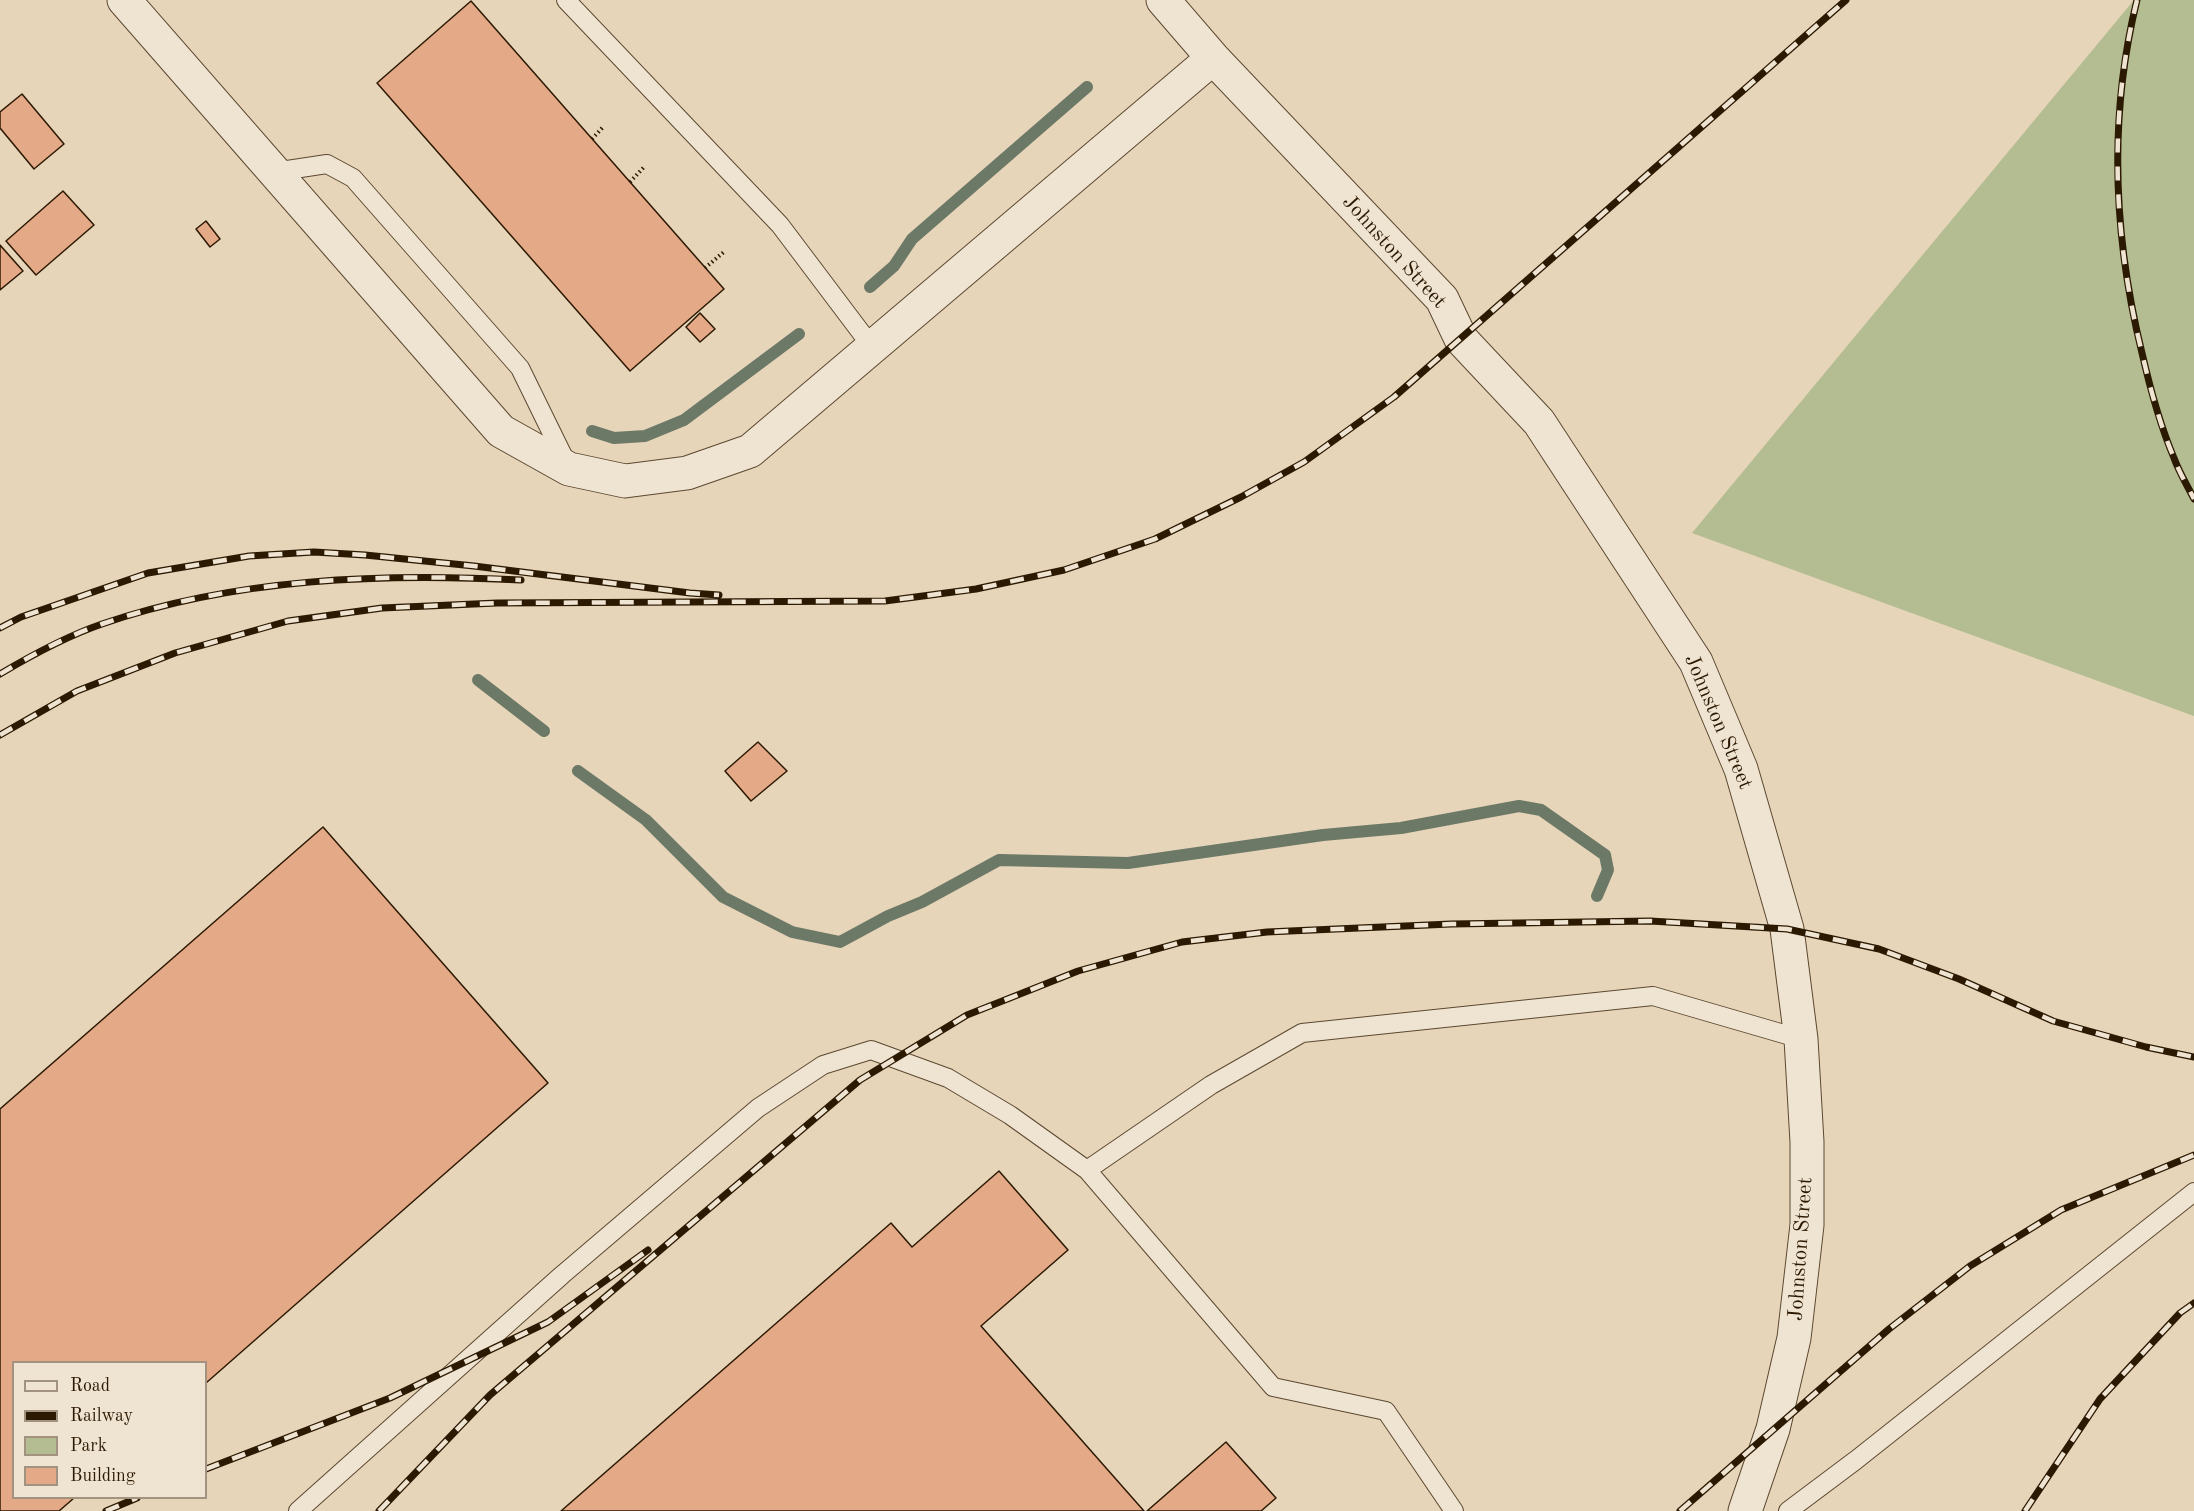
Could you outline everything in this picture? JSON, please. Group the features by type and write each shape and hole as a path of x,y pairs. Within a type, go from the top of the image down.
{"street":[{"path":"124,0 501,431 569,469 625,481 687,473 750,451 1213,58"},
{"name":"Johnston Street","path":"1163,0 1213,58 1442,299 1461,339 1539,422 1696,662 1741,769 1784,918 1802,1039 1807,1142 1807,1226 1794,1338 1773,1429 1745,1511"}],"lane":[{"path":"566,0 780,225 872,347"},
{"path":"274,172 327,164 353,178 520,368 569,469"},
{"path":"1087,1170 1211,1085 1302,1033 1653,996 1802,1039"},
{"path":"298,1511 562,1275 758,1108 823,1065 871,1050 948,1078 1010,1115 1087,1170 1273,1387 1386,1411 1454,1511"},
{"path":"1788,1511 1856,1460 2194,1192"}],"path":[{"path":"592,139 604,126"},
{"path":"630,182 644,167"},
{"path":"705,268 725,251"}],"green space":[{"path":"2134,0 2194,0 2194,716 1692,533"}],"building":[{"path":"471,1 724,289 630,371 377,83"},
{"path":"22,94 64,144 34,169 0,128 0,112"},
{"path":"63,191 94,225 36,275 6,241"},
{"path":"206,221 220,239 210,247 196,229"},
{"path":"0,245 23,271 0,290"},
{"path":"700,313 715,329 700,342 686,327"},
{"path":"758,742 787,771 751,801 725,771"},
{"path":"323,827 548,1083 207,1382 207,1361 12,1361 12,1499 73,1499 59,1511 0,1511 0,1109"},
{"path":"999,1171 1068,1250 981,1326 1144,1511 561,1511 891,1223 912,1247"},
{"path":"1226,1442 1276,1498 1261,1511 1147,1511"}],"waterway":[{"path":"870,287 894,266 912,239 1087,87"},
{"path":"592,431 614,438 645,436 684,420 799,334"},
{"path":"478,680 544,731"},
{"path":"578,771 646,820 723,897 792,932 840,942 888,916 922,902 999,860 1128,863 1323,835 1401,828 1519,806 1541,810 1605,855 1608,870 1597,896"}],"railway":[{"path":"0,735 77,691 175,653 288,621 382,608 497,603 885,601 976,589 1064,570 1155,539 1241,497 1304,462 1394,397 1846,0"},
{"path":"2137,0 2121,88 2118,132 2120,221 2125,265 2132,309 2156,406 2176,463 2194,499"},
{"path":"0,628 21,617 148,573 249,556 314,552 474,566 719,595"},
{"path":"0,674 50,646 102,624 204,597 309,582 362,579 415,577 521,580"},
{"path":"379,1511 490,1395 860,1080 967,1015 1078,971 1182,942 1267,932 1451,924 1650,921 1787,929 1879,949 1959,979 2053,1021 2146,1047 2194,1057"},
{"path":"1680,1511 1889,1329 1970,1266 2061,1210 2194,1155"},
{"path":"207,1469 390,1398 548,1322 648,1250"},
{"path":"2025,1511 2100,1399 2180,1313 2194,1303"},
{"path":"106,1511 135,1499"}]}
